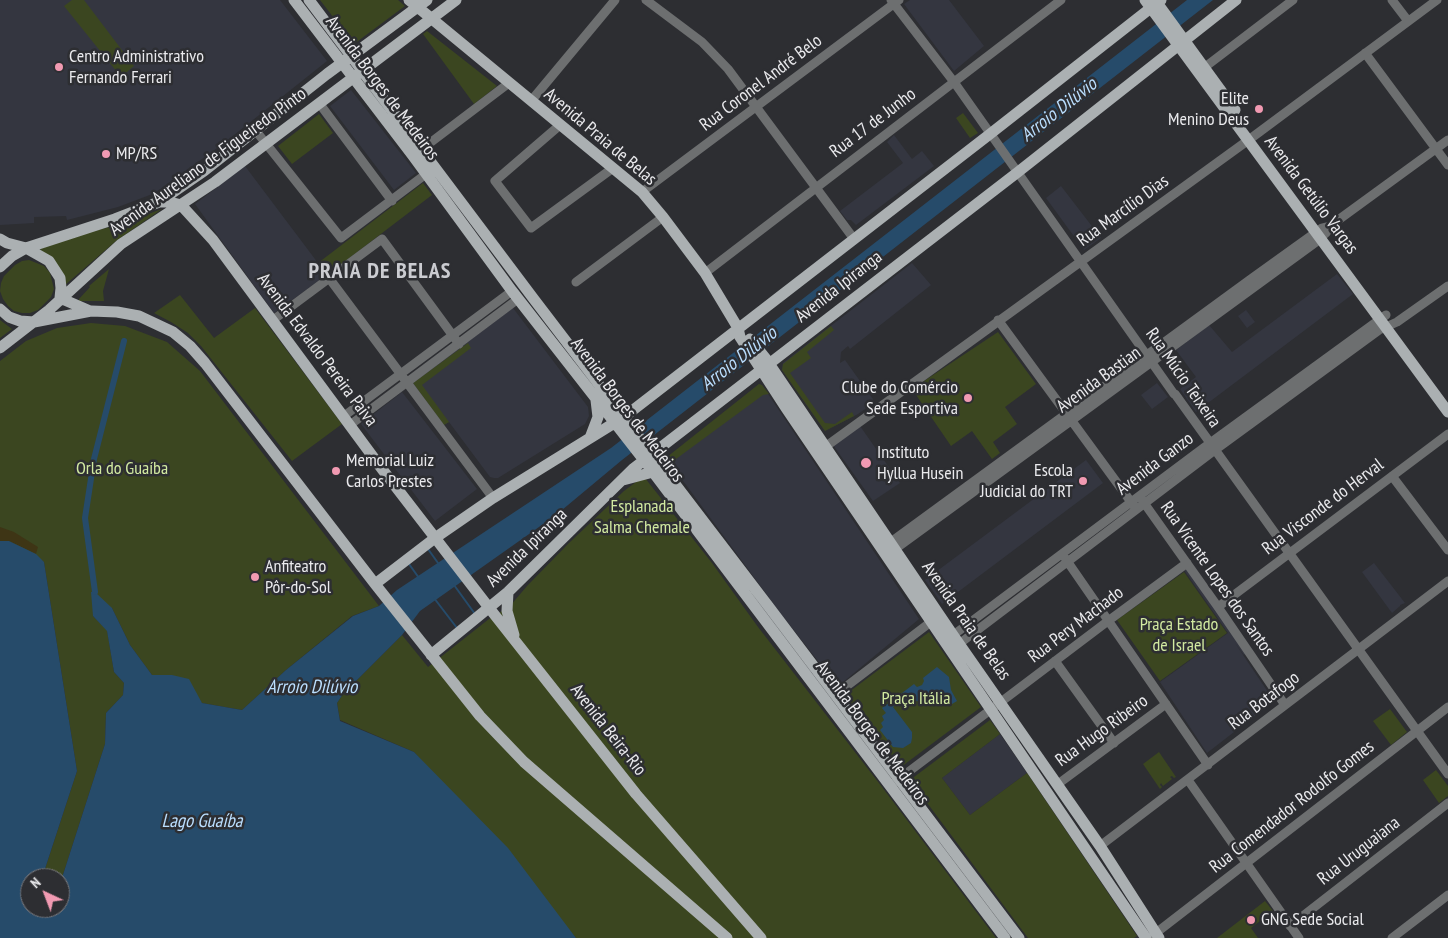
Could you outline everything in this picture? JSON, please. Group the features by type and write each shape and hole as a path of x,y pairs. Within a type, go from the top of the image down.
{"main road":[{"name":"Avenida Borges de Medeiros","path":"294,0 327,44 347,59"},
{"name":"Avenida Borges de Medeiros","path":"309,0 357,74 417,153 533,298 645,453 666,472 835,695 1005,938"},
{"name":"Avenida Aureliano de Figueiredo Pinto","path":"34,322 121,244 215,182 456,0"},
{"name":"Avenida Ipiranga","path":"431,655 490,609 622,480 645,453 763,363 782,354 1179,39 1236,0"},
{"name":"Avenida Aureliano de Figueiredo Pinto","path":"26,248 115,219 159,202 204,171 256,131 418,2"},
{"name":"Avenida Praia de Belas","path":"418,2 431,18 642,192 663,217 705,273 741,332 763,363 786,408 935,619 952,640 1152,937"},
{"name":"Avenida Ipiranga","path":"378,588 438,542 451,527 493,498 590,438 622,423 741,332 854,239 992,137 1155,5"},
{"name":"Avenida Getúlio Vargas","path":"1155,5 1251,138 1323,231 1448,412"},
{"name":"Avenida Getúlio Vargas","path":"1179,39 1205,67 1251,138"},
{"path":"327,44 327,74"},
{"name":"Avenida Borges de Medeiros","path":"417,153 426,174 515,295 596,398 622,423"},
{"path":"159,202 170,202 180,205"},
{"name":"Avenida Edvaldo Pereira Paiva","path":"180,205 212,240 438,542"},
{"path":"0,239 26,248 50,261 60,278 62,288 60,298 91,311"},
{"path":"0,268 12,256 26,248"},
{"path":"515,295 533,298"},
{"path":"0,309 9,317 20,322 34,322 91,311 117,312 139,316 159,324 190,346 420,642 480,716 524,762 727,938"},
{"path":"0,348 34,322"},
{"name":"Avenida Getúlio Vargas","path":"1389,325 1448,400"},
{"path":"780,380 778,372 782,354"},
{"name":"Avenida Praia de Belas","path":"763,363 780,380 893,546 935,619"},
{"path":"590,438 598,416 596,398"},
{"name":"Avenida Borges de Medeiros","path":"645,453 653,472 895,783 1019,938"},
{"path":"622,480 653,472 666,472"},
{"path":"426,525 451,527"},
{"name":"Avenida Beira-Rio","path":"438,542 636,794 762,938"},
{"path":"508,592 507,611 516,642"},
{"name":"Avenida Praia de Belas","path":"996,705 1058,784 1100,846 1152,937"}],"street":[{"path":"531,101 615,0"},
{"path":"646,0 702,42 728,69 854,239"},
{"name":"Rua 17 de Junho","path":"705,273 1061,0"},
{"path":"1205,67 1293,0"},
{"path":"1392,0 1408,22"},
{"name":"Rua Marcílio Dias","path":"825,446 1251,138 1438,0"},
{"name":"Rua Coronel André Belo","path":"642,192 895,1"},
{"name":"Rua Múcio Teixeira","path":"895,1 1212,447 1448,774"},
{"path":"1366,53 1448,165"},
{"path":"417,153 509,84"},
{"path":"319,103 392,201"},
{"path":"560,125 495,182 531,228 613,168"},
{"path":"256,131 341,238 426,174"},
{"name":"Avenida Bastian","path":"893,546 1448,140"},
{"path":"576,282 663,217"},
{"path":"273,320 382,239 459,344"},
{"path":"330,278 493,498"},
{"name":"Avenida Ganzo","path":"952,640 1010,592 1062,554 1134,506 1297,385 1448,286"},
{"path":"347,420 388,394 403,378 453,336 515,295"},
{"path":"347,420 382,386 403,378 459,344 515,295"},
{"path":"998,320 1134,506"},
{"path":"382,386 388,394"},
{"name":"Rua Visconde do Herval","path":"1218,607 1448,434"},
{"path":"1392,476 1448,550"},
{"name":"Rua Vicente Lopes dos Santos","path":"1142,500 1285,705"},
{"name":"Avenida Ganzo","path":"952,640 1017,600 1068,562 1134,506"},
{"path":"1062,554 1208,765"},
{"name":"Rua Pery Machado","path":"895,783 1108,620 1187,563"},
{"name":"Rua Botafogo","path":"1100,846 1448,581"},
{"path":"1010,592 1017,600"},
{"path":"835,695 935,619"},
{"path":"1055,661 1114,743"},
{"name":"Rua Hugo Ribeiro","path":"1058,784 1166,704"},
{"name":"Rua Comendador Rodolfo Gomes","path":"1152,937 1448,707"},
{"path":"1188,780 1299,938"},
{"name":"Rua Uruguaiana","path":"1290,926 1448,803"},
{"path":"1392,938 1448,895"}],"shaded area":[{"path":"0,0 280,0 327,61 224,143 155,193 118,207 67,220 66,216 34,217 34,223 0,225"},
{"path":"910,0 949,0 984,46 954,71 904,4"},
{"path":"351,90 416,173 394,190 330,106"},
{"path":"894,135 912,159 922,151 934,166 856,225 851,220 847,220 840,211 903,163 887,142"},
{"path":"245,166 327,275 274,313 195,204"},
{"path":"1061,186 1101,238 1084,250 1046,198"},
{"path":"912,263 931,285 850,349 848,346 841,352 840,363 845,360 875,402 858,414 825,431 782,370 783,363"},
{"path":"1337,274 1353,294 1196,412 1180,389 1196,377 1176,350 1209,325 1232,352"},
{"path":"513,308 588,407 589,416 585,424 498,478 494,478 490,477 449,422 444,425 413,383"},
{"path":"1246,310 1255,322 1247,328 1238,316"},
{"path":"1157,383 1168,397 1152,409 1141,395"},
{"path":"759,384 762,385 919,619 842,683 838,683 825,670 781,614 667,459"},
{"path":"402,392 477,489 435,521 361,424"},
{"path":"860,426 900,483 873,501 833,445"},
{"path":"1086,460 1103,483 942,604 925,580"},
{"path":"1374,563 1405,603 1392,613 1362,572"},
{"path":"1187,568 1246,653 1244,655 1235,643 1274,701 1207,753 1160,682 1228,633 1184,570"},
{"path":"1000,734 1027,773 970,815 942,778"}],"green space":[{"path":"72,0 84,0 134,66 121,77 64,6"},
{"path":"320,0 398,0 405,6 354,44"},
{"path":"427,31 497,86 474,104 423,34"},
{"path":"963,113 978,133 970,138 956,118"},
{"path":"319,114 333,133 292,164 278,146"},
{"path":"423,183 432,195 327,275 318,263"},
{"path":"162,209 116,241 65,285 40,249 62,239 114,226"},
{"path":"29,260 44,266 50,273 54,289 51,297 38,310 22,313 14,311 3,299 0,291 1,283 4,276 15,265"},
{"path":"109,269 103,291 104,301 79,301 89,286"},
{"path":"180,295 214,338 255,308 342,424 292,461 201,346 188,333 154,313"},
{"path":"0,320 12,329 0,338"},
{"name":"Orla do Guaíba","path":"91,323 125,326 167,342 200,371 379,606 352,616 286,670 242,710 202,703 172,675 152,675 130,645 112,608 93,616 107,630 114,672 124,683 123,695 106,713 105,744 65,868 45,868 77,771 44,562 9,541 0,541 0,361 26,341 57,328"},
{"path":"831,326 834,330 807,352 811,358 790,373 825,423 835,424 852,412 854,416 825,431 782,370 783,364"},
{"name":"Clube do Comércio Sede Esportiva","path":"998,332 1036,384 1005,407 1017,424 993,442 1000,453 992,459 972,431 951,446 912,389"},
{"path":"468,343 471,348 422,385 449,422 444,425 413,383"},
{"path":"759,384 769,394 763,395 676,459 675,469 667,457"},
{"name":"Esplanada Salma Chemale","path":"645,478 712,563 758,627 996,938 576,938 414,752 340,720 337,703 343,694 402,635 428,667 489,619 510,606 569,543 624,491 640,479"},
{"name":"Praça Estado de Israel","path":"1184,572 1227,633 1160,681 1117,620"},
{"name":"Praça Itália","path":"929,632 981,707 901,767 845,695"},
{"path":"1390,709 1407,732 1391,745 1373,721"},
{"path":"990,720 1000,734 942,778 970,815 1027,773 1137,936 1134,938 1028,938 910,780"},
{"path":"1159,752 1176,777 1170,777 1172,779 1163,786 1161,783 1162,787 1160,789 1143,764"},
{"path":"1436,770 1448,786 1448,796 1439,803 1423,780"},
{"name":"GNG Sede Social","path":"1265,901 1273,911 1251,928 1258,938 1217,938"}],"sand":[{"path":"0,527 14,532 38,547 36,554 9,541 0,541"}],"water":[{"name":"Lago Guaíba","path":"1187,0 1213,0 622,460 556,515 420,611 402,635 343,694 337,703 340,721 414,752 508,848 576,938 0,938 0,541 9,541 36,554 44,562 77,771 45,868 20,868 20,918 70,918 70,868 65,868 105,744 106,713 123,695 124,683 114,672 107,631 93,616 91,592 95,592 112,608 130,645 152,675 172,675 189,679 202,703 242,710 286,670 353,616 379,606 397,590 611,448"},
{"path":"937,667 949,677 951,690 957,701 952,704 943,697 938,696 927,702 902,700 893,707 912,732 912,738 911,743 903,748 893,747 880,730 883,727 881,723 884,720 882,716 886,713 882,708 914,684 917,687 922,685 923,678"}],"waterway":[{"path":"95,592 85,518 94,459 124,341"},
{"path":"428,549 438,563"},
{"path":"409,564 419,578"},
{"path":"454,585 475,614"},
{"path":"434,598 457,628"}],"place":[{"name":"Centro Administrativo Fernando Ferrari","path":"59,67"},
{"name":"Elite Menino Deus","path":"1259,109"},
{"name":"MP/RS","path":"106,154"},
{"name":"Clube do Comércio Sede Esportiva","path":"968,398"},
{"name":"Instituto Hyllua Husein","path":"866,463"},
{"name":"Memorial Luiz Carlos Prestes","path":"336,471"},
{"name":"Escola Judicial do TRT","path":"1083,481"},
{"name":"Anfiteatro Pôr-do-Sol","path":"255,577"},
{"name":"GNG Sede Social","path":"1251,920"}],"district":[{"name":"PRAIA DE BELAS","path":"380,272"}],"water label":[{"name":"Arroio Dilúvio","path":"1059,110"},
{"name":"Arroio Dilúvio","path":"739,359"},
{"name":"Arroio Dilúvio","path":"312,688"}]}
